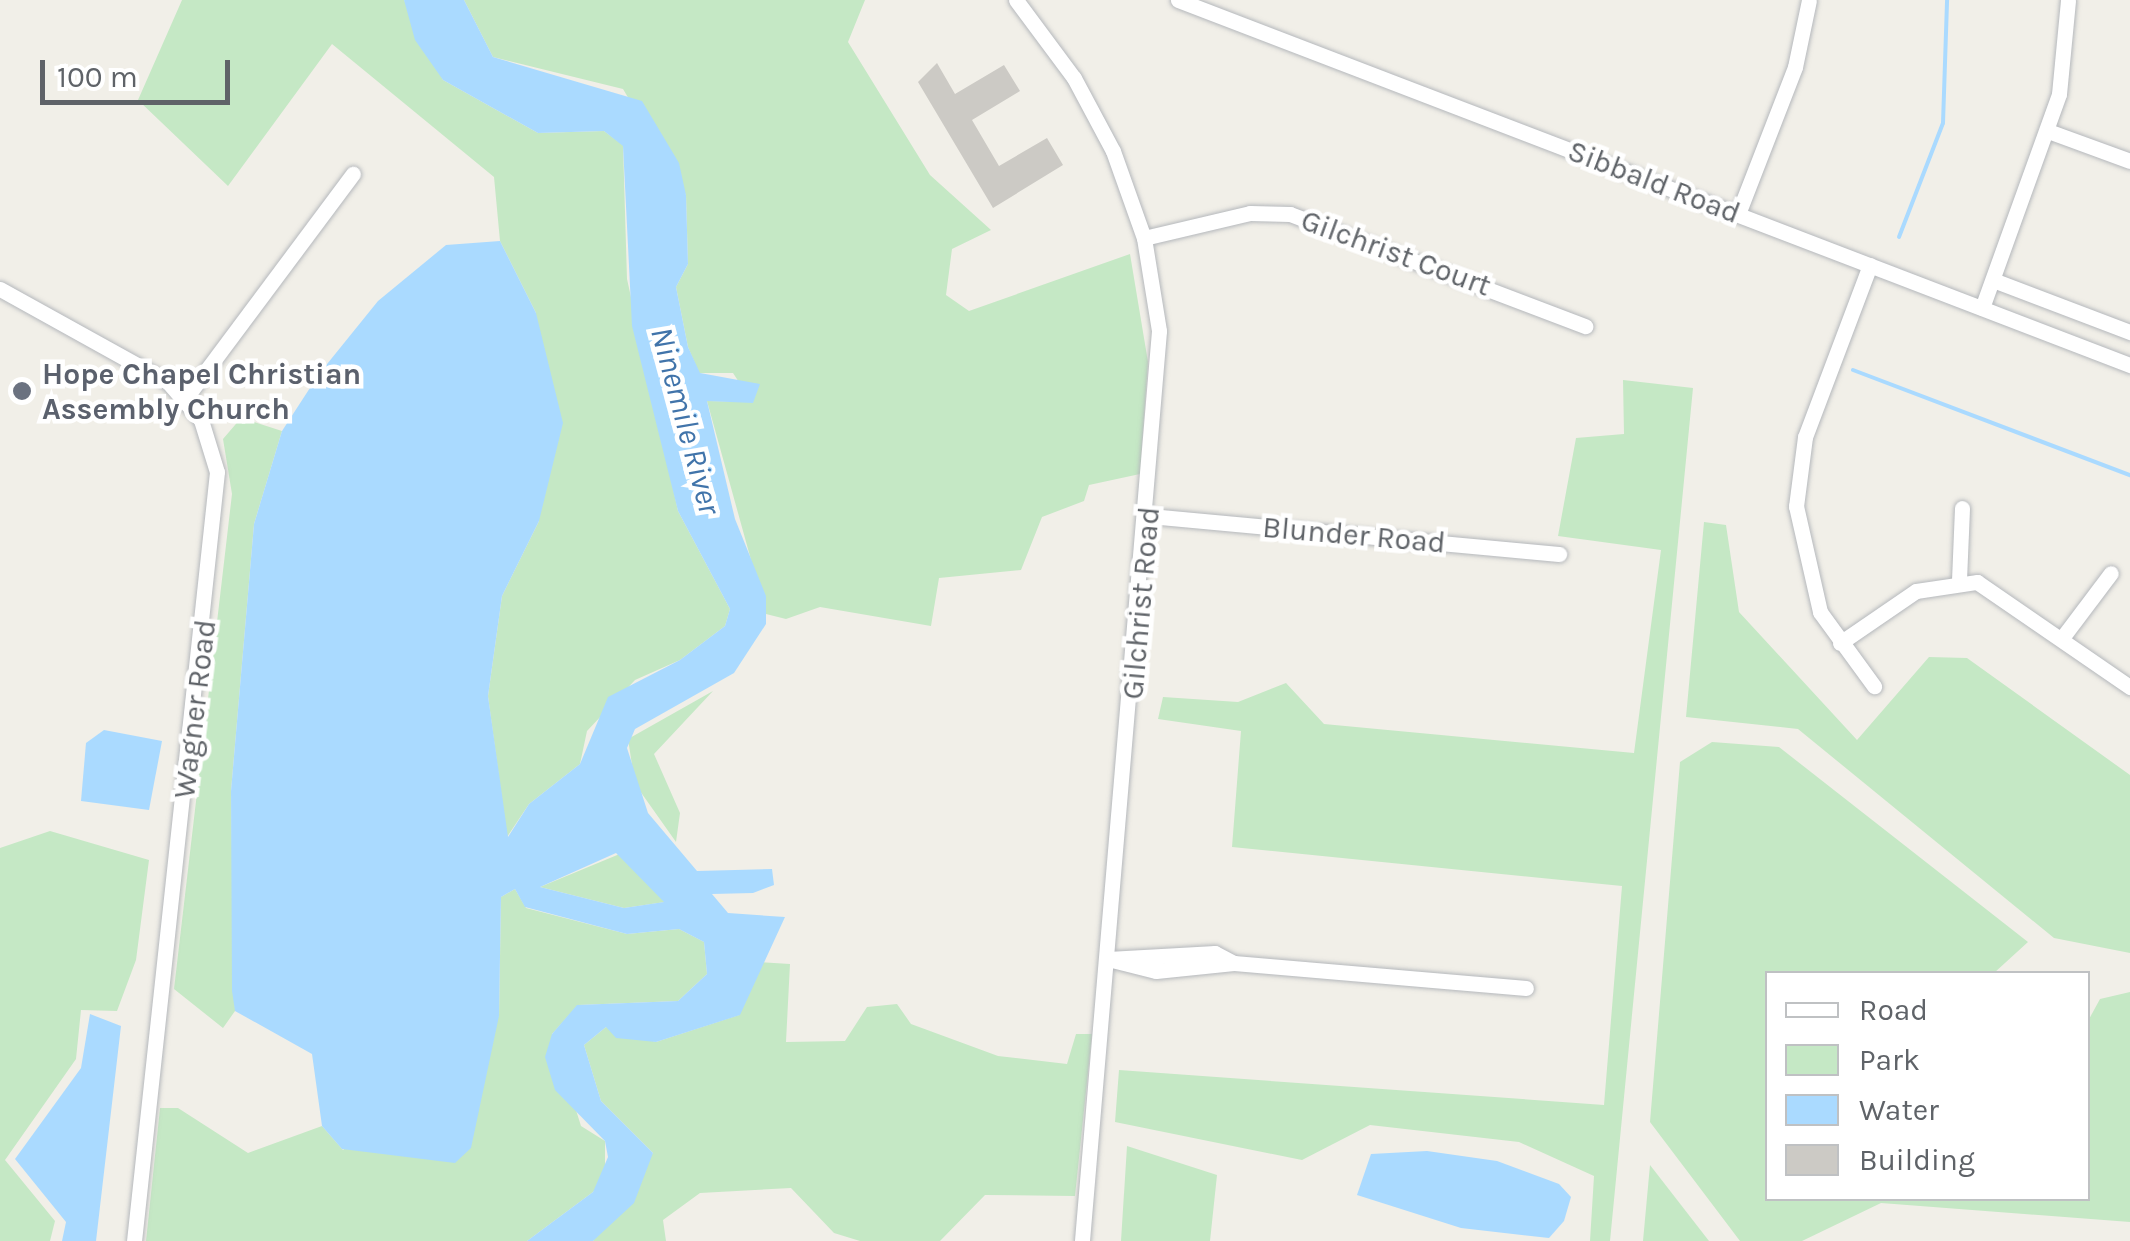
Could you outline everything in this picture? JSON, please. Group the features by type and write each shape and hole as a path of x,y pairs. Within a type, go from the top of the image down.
{"street":[{"name":"Gilchrist Road","path":"1016,0 1096,114 1144,238 1160,366 1082,1241"},
{"name":"Sibbald Road","path":"1178,0 2130,365"},
{"path":"1738,214 1795,67 1809,0"},
{"path":"1982,308 2048,130 2068,0"},
{"path":"2048,130 2130,161"},
{"path":"185,399 353,174"},
{"name":"Gilchrist Court","path":"1144,238 1250,213 1290,214 1585,326"},
{"path":"1870,264 1812,415 1797,481 1808,581 1840,643 1874,686"},
{"path":"1993,280 2130,332"},
{"name":"Wagner Road","path":"0,289 132,358 185,399 214,452 218,505 134,1241"},
{"path":"1958,580 1962,508"},
{"name":"Blunder Road","path":"1149,516 1559,554"},
{"path":"2062,638 2111,573"},
{"path":"1840,643 1916,591 1958,580 1993,589 2130,687"},
{"path":"1108,960 1200,953 1234,963 1526,988"}],"green space":[{"path":"182,0 404,0 443,80 538,133 604,131 623,145 627,279 678,511 730,609 725,626 680,660 635,680 587,731 580,764 529,804 507,837 488,696 502,596 539,521 536,313 500,241 494,177 332,44 228,186 138,100"},
{"path":"464,0 865,0 848,42 930,175 991,230 952,249 946,295 969,311 1130,254 1148,362 1140,474 1089,485 1084,501 1042,517 1021,570 939,578 931,626 820,607 786,619 766,614 707,401 752,402 733,373 699,373 688,347 676,287 688,264 686,195 623,89 493,57"},
{"path":"1623,380 1693,388 1610,1241 1590,1241 1594,1176 1519,1142 1370,1125 1302,1160 1115,1122 1119,1070 1604,1105 1622,886 1232,847 1241,731 1158,719 1163,697 1238,702 1286,683 1324,724 1634,753 1661,550 1558,536 1576,438 1624,434"},
{"path":"241,418 282,431 254,524 231,791 235,1011 223,1028 174,989 232,494 223,439"},
{"path":"1704,522 1726,525 1739,612 1857,740 1929,657 1967,658 2130,775 2130,953 2054,938 1798,729 1686,717"},
{"path":"713,691 654,754 680,813 676,842 635,784 628,739"},
{"path":"1712,742 1779,747 2028,942 1996,971 1765,971 1765,1201 2090,1201 2090,1017 2100,999 2130,992 2130,1222 1881,1203 1802,1241 1740,1241 1650,1122 1680,762"},
{"path":"50,831 149,860 136,960 117,1011 81,1010 76,1059 5,1160 55,1221 50,1241 0,1241 0,848"},
{"path":"622,853 665,902 624,908 540,887"},
{"path":"515,889 526,908 627,934 679,929 704,942 707,974 678,1001 578,1005 552,1034 581,1126 605,1141 605,1177 593,1192 527,1241 146,1241 160,1108 178,1108 248,1153 322,1126 343,1150 499,1016 501,897"},
{"path":"760,962 790,964 786,1042 845,1041 867,1007 897,1004 911,1024 998,1056 1067,1064 1076,1034 1092,1034 1075,1196 985,1195 940,1241 860,1241 834,1233 791,1188 700,1193 663,1220 666,1241 593,1241 653,1153 601,1101 584,1045 606,1027 656,1042 739,1015"},
{"path":"1127,1146 1217,1175 1210,1241 1121,1241"},
{"path":"1650,1165 1709,1241 1643,1241"}],"water":[{"name":"Ninemile River","path":"404,0 464,0 493,57 642,101 679,163 686,195 688,264 676,287 688,347 700,373 760,384 753,403 707,401 735,519 766,596 766,624 734,673 635,729 627,748 648,813 697,871 772,869 774,885 753,893 712,894 728,913 785,917 740,1015 656,1042 616,1038 606,1027 584,1045 601,1101 653,1153 634,1203 593,1241 527,1241 593,1192 608,1157 605,1141 555,1090 545,1057 552,1034 577,1005 678,1001 707,974 704,942 679,929 627,934 525,907 515,889 501,897 499,1016 471,1148 455,1163 342,1149 322,1126 312,1054 235,1011 232,991 231,791 254,524 282,431 319,374 378,301 446,245 500,241 536,313 563,423 539,521 502,596 488,696 508,837 529,804 580,764 608,697 680,660 725,626 730,609 678,511 632,326 623,146 604,131 538,133 443,80 415,40","holes":["616,853 664,902 624,908 540,887"]},
{"path":"104,730 162,741 149,810 81,801 86,743"},
{"path":"90,1014 121,1026 96,1241 62,1241 66,1222 15,1159 81,1068"},
{"path":"1427,1151 1497,1161 1559,1184 1571,1197 1564,1221 1549,1238 1461,1228 1357,1195 1371,1154"}],"building":[{"path":"937,63 955,94 1004,65 1020,91 972,120 999,166 1047,138 1063,165 993,208 918,82"}],"waterway":[{"path":"1899,237 1943,123 1947,0"},
{"path":"1853,370 2130,475"}],"place":[{"name":"Hope Chapel Christian Assembly Church","path":"22,391"}]}
